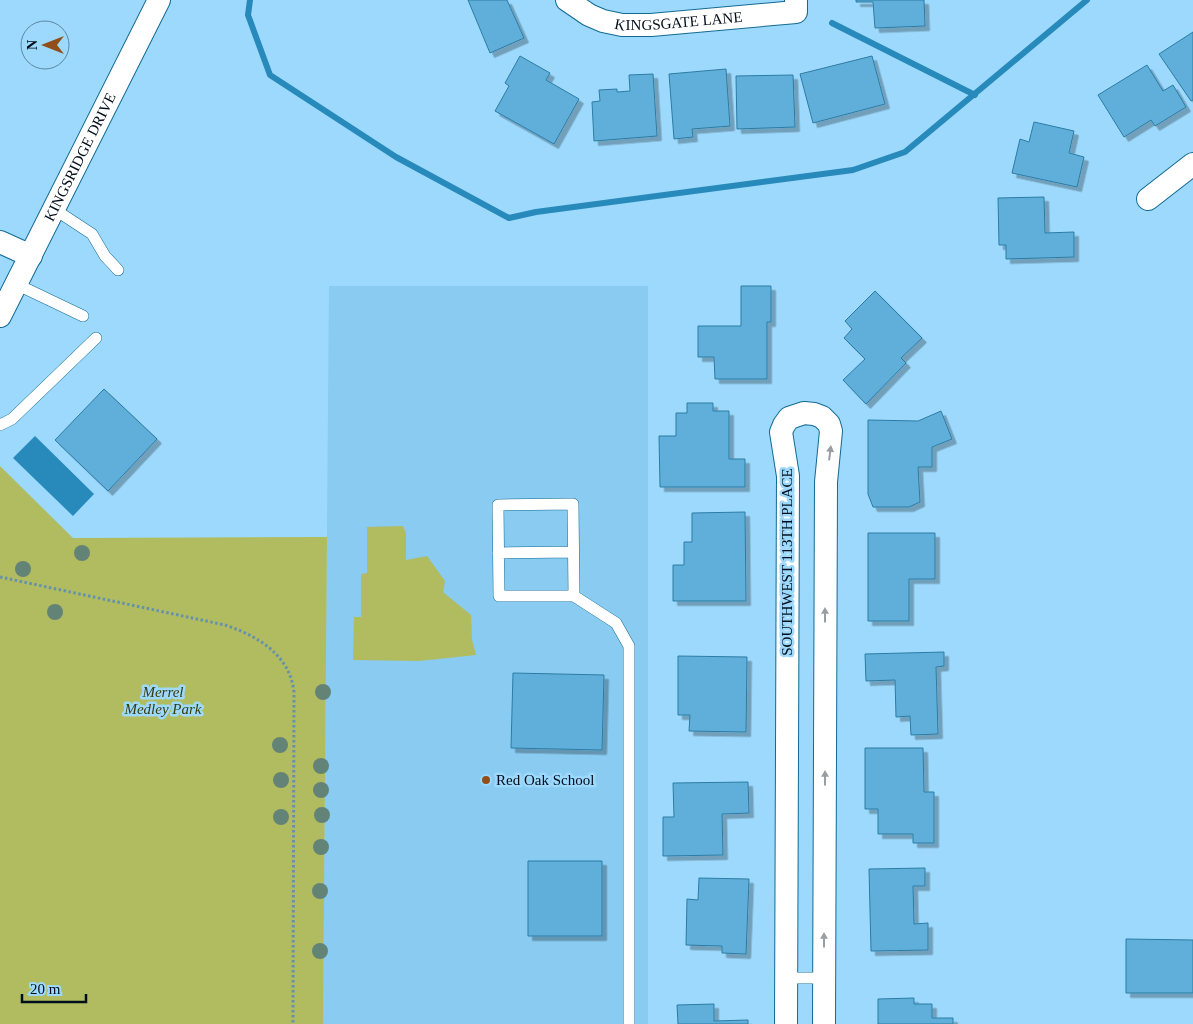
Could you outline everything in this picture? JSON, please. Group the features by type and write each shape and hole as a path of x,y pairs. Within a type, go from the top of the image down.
{"street":[{"name":"KINGSRIDGE DRIVE","path":"0,316 8,280 31,256 159,0"},
{"name":"KINGSGATE LANE","path":"566,0 589,15 603,21 622,25 651,25 796,6"},
{"path":"1148,199 1193,164"},
{"path":"0,242 31,256"},
{"name":"SOUTHWEST 113TH PLACE","path":"786,1024 788,476 781,432 790,418 804,413 822,417 829,424 831,431 826,482 824,1024"}],"lane":[{"path":"54,210 92,234 105,256 118,270"},
{"path":"8,280 83,316"},
{"path":"0,425 12,419 96,338"},
{"path":"574,596 573,504 498,505 499,596 574,596 616,623 629,646 629,1024"},
{"path":"498,553 573,552"},
{"path":"786,978 824,978"}],"path":[{"path":"0,578 225,625 256,638 276,653 283,662 293,681 294,692 293,1024"}],"shaded area":[{"name":"Red Oak School","path":"329,286 648,286 648,1024 323,1024"},
{"path":"35,436 94,494 73,516 13,458"}],"green space":[{"name":"Merrel Medley Park","path":"0,466 73,538 327,537 323,1024 0,1024"},
{"path":"403,526 406,533 406,560 427,556 445,581 443,592 471,615 472,640 476,655 419,661 353,660 354,617 361,617 361,574 367,573 367,527"}],"building":[{"path":"468,0 507,0 524,38 490,53"},
{"path":"856,0 924,0 925,26 875,28 873,2 856,2"},
{"path":"1193,32 1193,100 1191,101 1159,54"},
{"path":"520,56 550,73 546,80 579,99 554,144 495,111 509,86 505,83"},
{"path":"872,56 885,104 813,123 800,74"},
{"path":"1147,65 1163,91 1173,85 1186,107 1155,126 1151,120 1124,137 1098,95"},
{"path":"726,69 730,126 692,129 693,137 674,139 669,74"},
{"path":"653,74 657,136 594,141 592,102 600,101 599,90 617,89 617,92 630,91 629,75"},
{"path":"793,75 795,127 737,129 736,76"},
{"path":"1034,122 1074,131 1069,153 1084,157 1077,187 1012,173 1020,139 1029,142"},
{"path":"1044,197 1045,233 1074,232 1074,257 1006,259 1006,245 999,245 998,198"},
{"path":"741,286 771,286 771,322 767,322 767,379 715,379 714,357 698,357 698,326 741,326"},
{"path":"875,291 922,338 901,358 906,363 866,404 843,380 865,359 844,338 852,329 845,321"},
{"path":"104,389 157,439 108,491 55,440"},
{"path":"687,403 713,403 713,411 729,411 729,459 745,459 745,487 660,487 659,436 676,436 676,413 687,413"},
{"path":"941,411 952,439 932,447 932,467 918,467 920,502 909,507 873,507 868,494 868,420 918,421"},
{"path":"745,512 746,601 673,601 673,565 684,565 684,542 692,542 692,513"},
{"path":"868,533 935,533 935,579 909,579 909,621 868,621"},
{"path":"944,652 944,666 936,667 938,734 911,735 910,716 896,717 895,680 866,681 865,654"},
{"path":"678,656 747,657 746,732 689,731 690,715 678,715"},
{"path":"513,673 604,675 602,750 511,748"},
{"path":"865,748 923,748 924,792 934,792 934,843 913,843 913,834 878,834 878,809 865,809"},
{"path":"748,782 749,813 722,814 723,855 663,856 663,817 674,817 673,783"},
{"path":"528,861 602,861 602,936 528,936"},
{"path":"925,868 925,886 913,886 914,924 928,923 928,950 871,951 869,869"},
{"path":"699,878 749,879 746,954 722,953 722,946 686,945 687,899 698,900"},
{"path":"1126,939 1193,940 1193,993 1126,993"},
{"path":"914,998 914,1004 932,1004 932,1018 953,1018 953,1024 878,1024 878,999"},
{"path":"714,1004 714,1021 748,1020 748,1024 678,1024 677,1005"}],"waterway":[{"path":"250,0 248,15 270,75 396,157 509,218 536,212 853,170 905,152 1087,0"},
{"path":"832,23 975,95"}],"place":[{"name":"Red Oak School","path":"486,780"}]}
